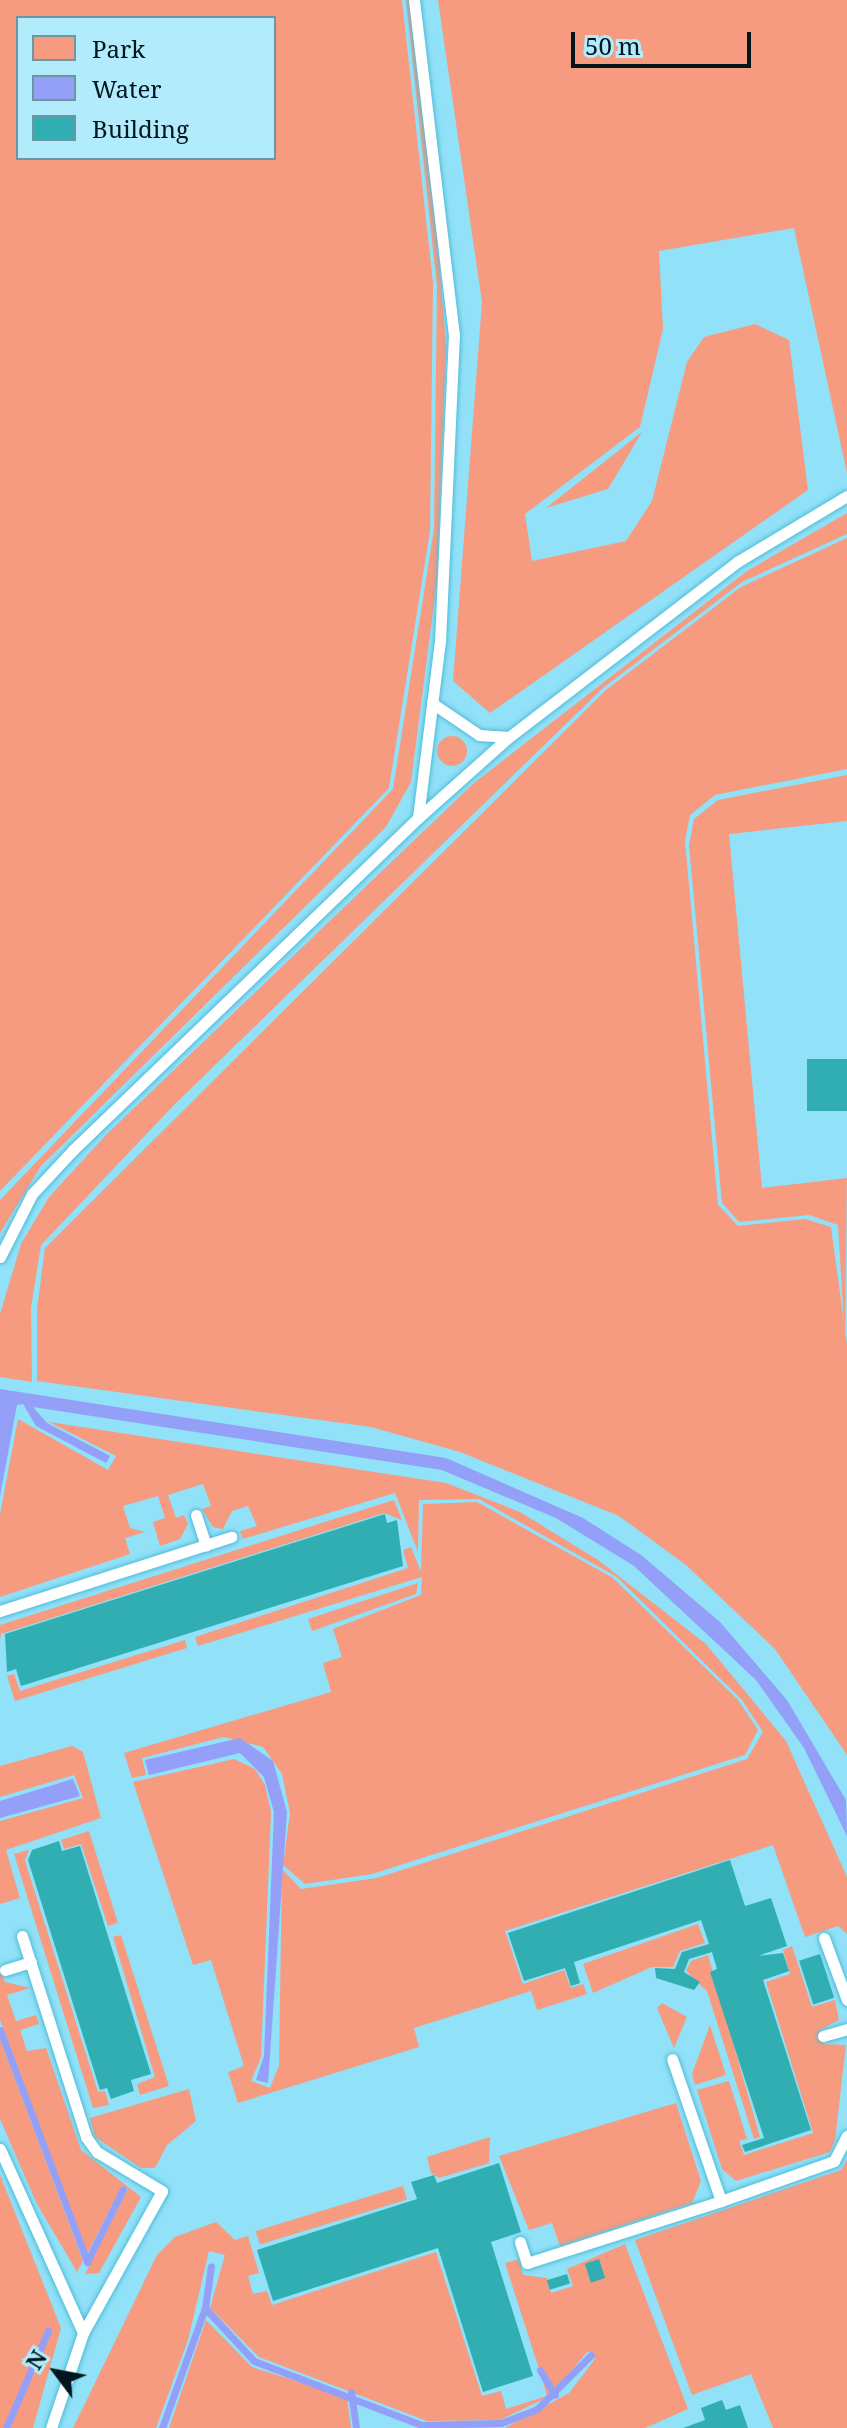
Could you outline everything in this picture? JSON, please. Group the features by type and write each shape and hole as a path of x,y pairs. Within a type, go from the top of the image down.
{"lane":[{"path":"414,0 454,334 432,703 418,818"},
{"path":"0,1257 32,1194 73,1150 418,818 509,737 737,562 847,496"},
{"path":"432,703 479,735 509,737"},
{"path":"196,1515 206,1545"},
{"path":"0,1611 231,1537"},
{"path":"22,1936 86,2137 97,2152 162,2191 83,2333 51,2428"},
{"path":"824,1938 847,2000"},
{"path":"5,1970 31,1962"},
{"path":"823,2036 847,2029"},
{"path":"672,2059 721,2201"},
{"path":"520,2242 527,2263 721,2201 834,2161 847,2136"},
{"path":"0,2149 83,2333"}],"green space":[{"path":"0,0 402,0 433,283 430,531 389,788 0,1191"},
{"path":"406,0 410,0 426,101 446,345 437,580 411,782 386,827 41,1166 0,1233 0,1200 393,789 434,529 437,286"},
{"path":"438,0 847,0 847,473 794,228 659,251 663,329 640,427 525,514 532,561 626,541 652,501 687,362 704,337 755,324 789,340 808,490 490,713 453,681 482,302"},
{"path":"642,432 608,489 546,508"},
{"path":"847,513 847,534 742,582 603,688 175,1104 41,1245 31,1308 32,1382 0,1377 0,1314 21,1244 49,1197 105,1136 474,783 747,571"},
{"path":"847,538 847,769 715,795 690,815 685,841 718,1205 738,1226 805,1219 831,1227 847,1345 847,1755 775,1649 686,1565 619,1516 460,1452 371,1427 37,1381 37,1309 45,1248 606,690 741,587"},
{"path":"452,736 463,740 467,751 463,762 452,766 441,762 437,751 441,740"},
{"path":"847,775 847,821 729,834 762,1188 847,1178 845,1342 838,1225 809,1215 739,1222 722,1203 689,845 694,819 718,800"},
{"path":"18,1419 108,1470 116,1456 49,1422 446,1483 520,1512 598,1560 706,1644 786,1741 847,1877 847,1934 838,1926 805,1937 773,1845 505,1931 523,1984 564,1970 571,1988 583,1984 587,1994 537,2010 531,1991 414,2028 419,2047 238,2103 228,2072 244,2066 211,1960 193,1965 133,1782 234,1759 255,1769 265,1785 271,1812 261,2057 251,2081 270,2088 279,2065 282,1869 301,1889 377,1878 747,1759 763,1732 742,1700 617,1577 479,1499 419,1500 418,1552 395,1493 243,1539 240,1531 257,1526 248,1506 232,1511 223,1529 213,1527 202,1509 211,1506 203,1484 168,1495 176,1518 184,1515 188,1524 180,1539 160,1546 153,1522 165,1518 158,1496 123,1506 130,1528 145,1532 125,1538 130,1554 0,1597 0,1514"},
{"path":"394,1500 402,1520 384,1513 1,1634 0,1641 0,1625"},
{"path":"477,1502 613,1578 738,1700 758,1730 745,1755 372,1874 305,1884 283,1865 290,1813 282,1774 263,1747 224,1737 142,1758 146,1775 132,1778 124,1753 331,1692 323,1663 342,1657 333,1629 421,1595 422,1577 198,1646 195,1637 408,1568 403,1550 411,1547 421,1572 423,1504"},
{"path":"418,1583 416,1594 312,1631 308,1619"},
{"path":"185,1640 187,1648 15,1701 7,1676 14,1674 20,1691"},
{"path":"72,1746 83,1752 101,1818 6,1850 20,1898 0,1904 0,1821 83,1798 74,1775 0,1797 0,1766"},
{"path":"89,1831 118,1923 108,1926 81,1844 64,1849 61,1840"},
{"path":"29,1850 25,1861 98,2092 105,2091 109,2105 93,2108 14,1854"},
{"path":"698,1924 705,1943 680,1951 673,1967 652,1967 593,1993 583,1964"},
{"path":"121,1935 169,2086 140,2095 137,2084 155,2077 113,1937"},
{"path":"792,1946 812,2007 835,2000 839,2020 820,2030 824,2044 846,2045 835,2140 830,2152 736,2181 722,2169 697,2090 729,2081 747,2139 739,2141 744,2155 813,2133 766,1982 790,1974 783,1950"},
{"path":"708,1955 760,2137 754,2139 707,1991 686,1971 691,1961"},
{"path":"0,1970 5,1982 30,1988 7,1995 16,2021 36,2015 39,2024 20,2030 27,2051 46,2048 81,2150 141,2197 99,2273 85,2274 128,2189 122,2186 87,2254 0,2020"},
{"path":"662,2003 687,2017 674,2048 657,2008"},
{"path":"710,2025 726,2075 695,2085 692,2074"},
{"path":"0,2039 83,2261 77,2272 37,2204 0,2119"},
{"path":"189,2089 196,2121 167,2145 155,2168 141,2168 95,2137 90,2118"},
{"path":"676,2103 701,2181 692,2203 560,2246 552,2223 529,2230 499,2156"},
{"path":"490,2137 489,2163 439,2178 431,2173 427,2157"},
{"path":"847,2160 847,2428 773,2428 751,2374 692,2395 635,2240 841,2170"},
{"path":"0,2175 61,2328 33,2428 0,2428"},
{"path":"403,2186 407,2199 260,2244 256,2231"},
{"path":"216,2222 235,2240 248,2236 259,2273 248,2276 253,2294 267,2291 272,2305 436,2252 482,2396 501,2391 506,2409 547,2396 541,2374 552,2395 500,2420 427,2421 259,2357 210,2308 225,2255 209,2251 188,2340 156,2428 73,2428 157,2255 175,2237"},
{"path":"625,2244 688,2409 645,2428 505,2428 569,2393 595,2359 588,2351 556,2389 538,2366 505,2263 519,2259 523,2275 547,2278 551,2293 573,2286 567,2269"},
{"path":"206,2320 252,2367 347,2397 351,2428 169,2428"}],"water":[{"path":"0,1389 446,1458 583,1518 641,1555 720,1622 787,1700 846,1800 847,1836 804,1748 756,1680 634,1566 556,1518 442,1470 33,1407 47,1423 110,1456 106,1463 36,1426 23,1404 17,1405 0,1496"},
{"path":"240,1738 273,1761 287,1812 268,2083 256,2080 264,2056 274,1812 264,1777 240,1753 149,1775 145,1760"},
{"path":"73,1779 80,1796 0,1818 0,1801"}],"building":[{"path":"807,1059 847,1059 847,1111 807,1111"},
{"path":"385,1514 387,1523 397,1520 403,1566 21,1686 16,1669 7,1672 5,1634"},
{"path":"59,1841 62,1851 80,1846 151,2074 131,2080 134,2091 111,2099 107,2088 100,2090 28,1860 32,1850"},
{"path":"730,1860 745,1906 771,1898 787,1946 758,1956 783,1953 789,1971 763,1980 811,2130 745,2152 742,2145 764,2138 710,1972 717,1969 712,1952 689,1959 684,1972 700,1982 694,1990 656,1978 655,1968 675,1969 682,1952 709,1944 701,1920 574,1962 580,1983 571,1986 565,1968 524,1981 508,1933"},
{"path":"820,1954 834,1998 813,2005 799,1961"},
{"path":"499,2163 521,2232 491,2242 533,2376 483,2392 438,2248 273,2301 257,2250 417,2199 411,2182 434,2175 437,2183"},
{"path":"599,2259 605,2278 591,2283 585,2264"},
{"path":"567,2274 570,2284 550,2290 547,2280"},
{"path":"722,2400 726,2410 740,2405 748,2428 683,2428 705,2420 701,2408"}],"waterway":[{"path":"0,2030 87,2262 123,2189"},
{"path":"162,2428 205,2308 211,2266"},
{"path":"205,2308 254,2361 422,2425 501,2423 537,2409 591,2355"},
{"path":"6,2428 48,2331"},
{"path":"540,2370 555,2395"},
{"path":"351,2392 356,2428"}]}
